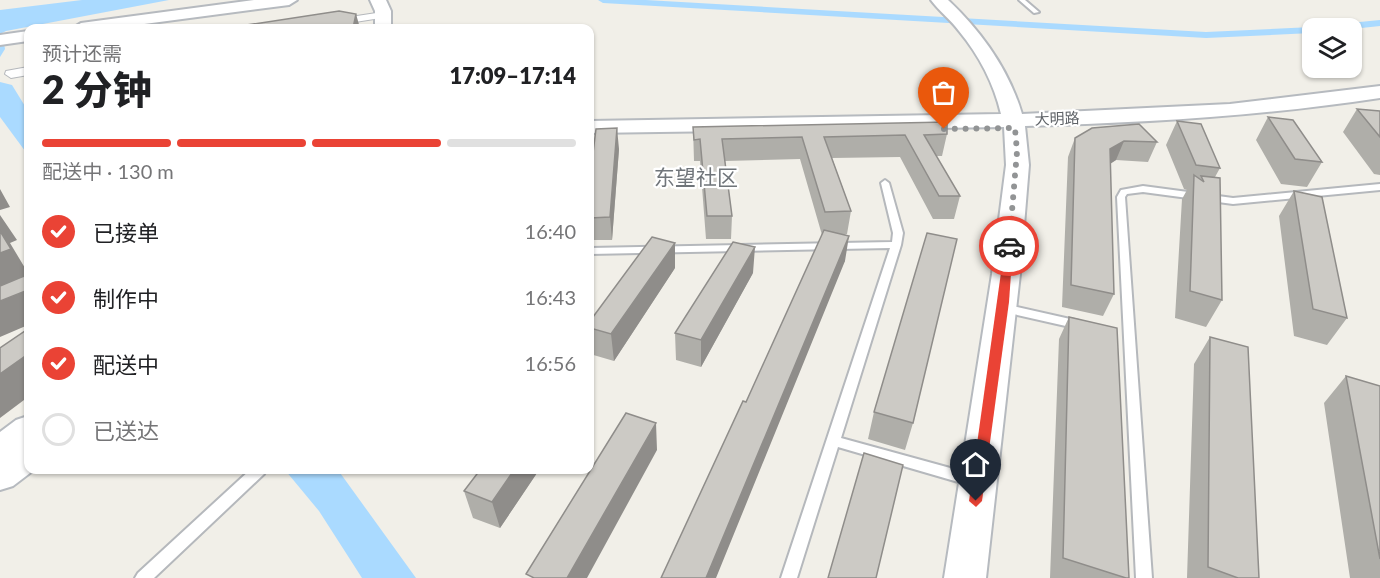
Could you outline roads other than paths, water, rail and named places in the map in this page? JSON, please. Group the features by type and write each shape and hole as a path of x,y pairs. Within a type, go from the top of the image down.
{"street":[{"path":"111,24 288,0"},
{"path":"327,24 386,16 395,0"},
{"path":"939,0 963,25 987,57 1000,84 1014,124 1017,152 1003,308 965,578"},
{"path":"0,40 24,37"},
{"path":"11,74 24,72"},
{"name":"大明路","path":"594,134 1014,124 1190,114 1310,104 1380,92"},
{"name":"大明路","path":"594,127 1213,123 1287,116 1380,102"},
{"path":"0,451 24,433"},
{"path":"0,475 24,457"}],"lane":[{"path":"1022,0 1036,12"},
{"path":"789,578 896,245 898,233 885,183"},
{"path":"1144,578 1123,336 1121,197 1124,192 1143,189 1233,201 1380,187"},
{"path":"594,251 896,245"},
{"path":"1003,308 1095,329"},
{"path":"834,441 978,482"},
{"path":"143,578 255,474"}],"water":[{"path":"82,0 169,0 43,24 24,24 24,28 2,33 5,49 0,57 0,10"},
{"path":"0,82 12,85 24,104 24,150 0,117"},
{"path":"288,474 341,474 416,578 362,578 319,511"}],"waterway":[{"path":"603,0 1206,35 1302,30"},
{"path":"1362,25 1380,23"}],"district":[{"name":"东望社区","path":"696,178"}]}
